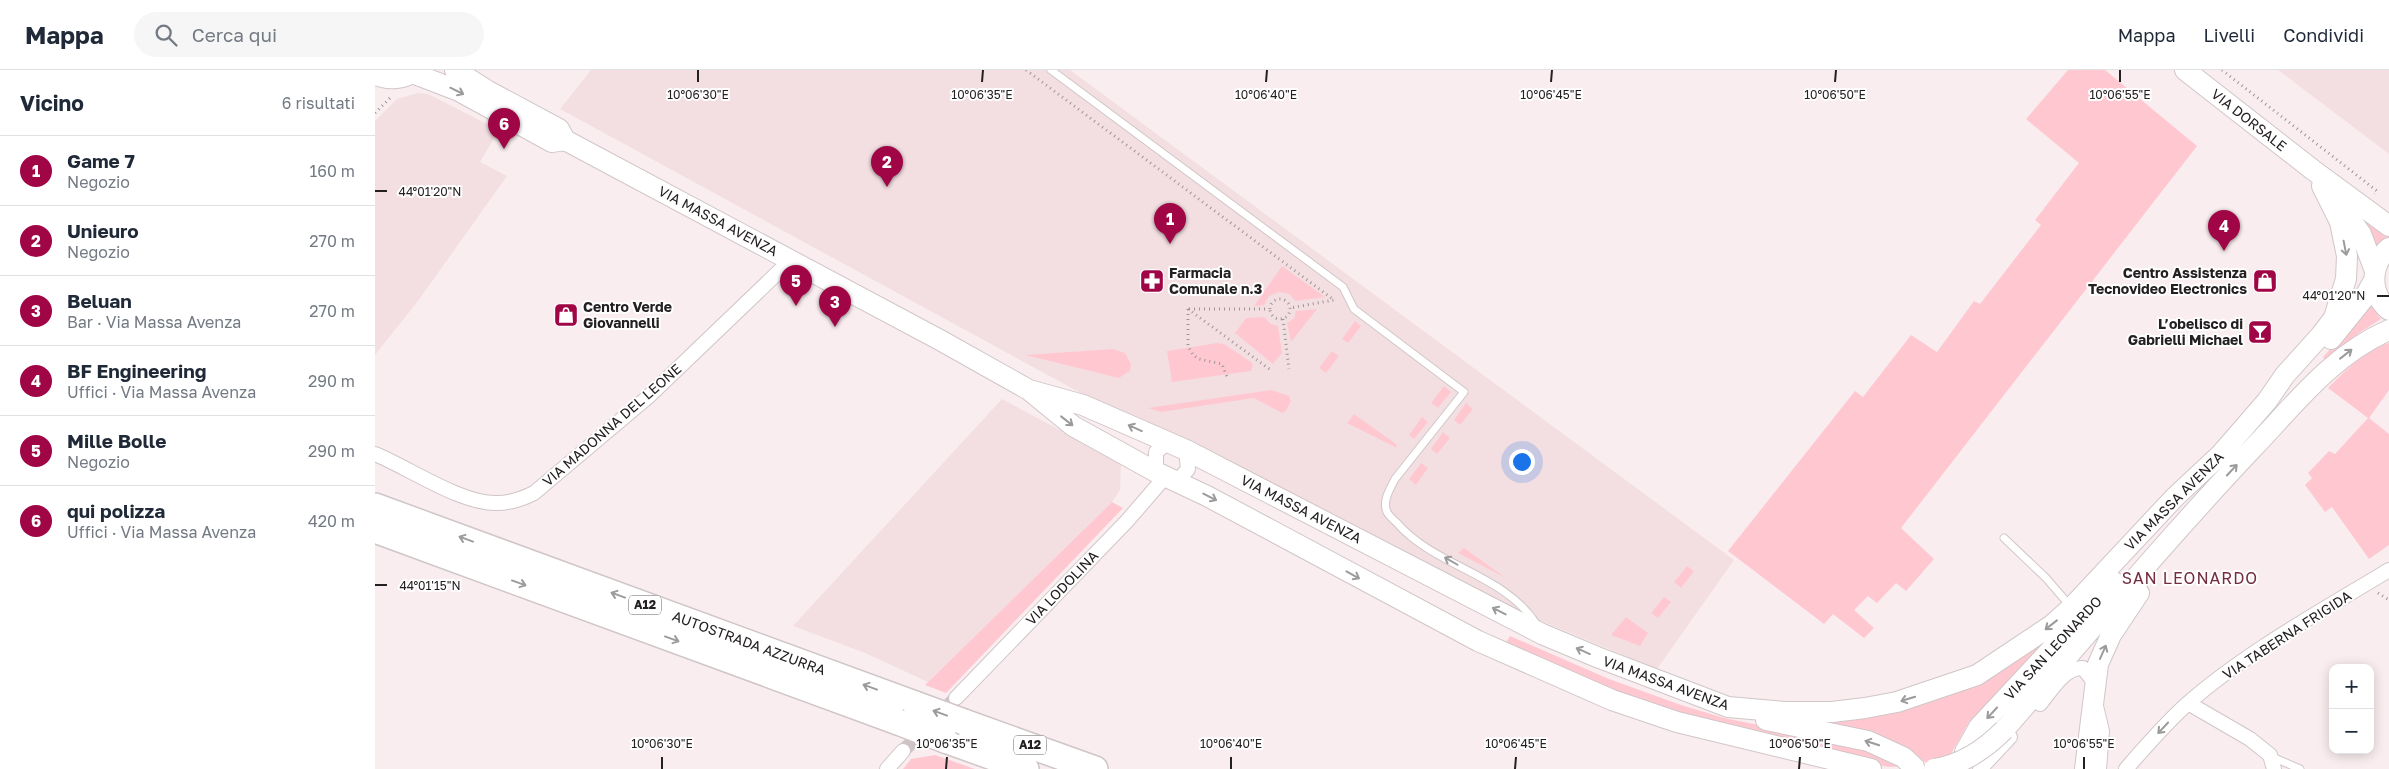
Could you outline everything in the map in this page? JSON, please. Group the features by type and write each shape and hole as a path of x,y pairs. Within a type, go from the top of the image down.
{"highway":[{"name":"AUTOSTRADA AZZURRA","path":"375,506 1095,769"},
{"name":"AUTOSTRADA AZZURRA","path":"375,530 1026,769"}],"main road":[{"name":"VIA MASSA AVENZA","path":"455,70 488,91 559,129 565,140 792,260 1029,390 1073,426 1478,641 1613,700 1677,722 1864,768"},
{"name":"VIA DORSALE","path":"2185,70 2318,178 2389,226"},
{"name":"VIA MASSA AVENZA","path":"380,81 401,78 414,72 459,91 552,142 565,140"},
{"name":"VIA MASSA AVENZA","path":"1029,390 1083,405 1177,446 1543,634 1597,657 1728,707 1785,712 1832,712 1865,708 1905,700 1977,675 2052,625 2071,608 2175,497 2221,454 2267,401 2285,375 2334,318 2342,298 2346,279 2347,256 2340,222 2318,178"},
{"name":"VIA DORSALE","path":"2318,178 2361,234 2380,300 2389,310"},
{"name":"VIA MASSA AVENZA","path":"2243,429 2277,399 2340,330 2364,298 2378,262 2389,248"},
{"name":"VIA MASSA AVENZA","path":"1924,768 1950,767 1977,754 2004,730 2213,490 2327,369 2351,350 2389,330"},
{"name":"VIA SAN LEONARDO","path":"1965,752 1979,727 2150,542 2221,454"},
{"name":"VIA SAN LEONARDO","path":"2085,769 2093,691 2098,664 2111,635 2127,608 2186,534 2213,490"},
{"path":"1478,641 1522,673 1603,710 1674,734 1813,769"},
{"path":"1728,707 1759,719 1868,741 1924,768"}],"street":[{"name":"VIA MADONNA DEL LEONE","path":"375,454 457,494 495,503 517,501 534,493 648,397 792,260"},
{"path":"1177,446 1188,469 1166,477 1156,452 1177,446"},
{"name":"VIA LODOLINA","path":"956,698 1127,521 1166,477"},
{"name":"VIA TABERNA FRIGIDA","path":"2126,769 2168,722 2243,661 2389,570"},
{"path":"1980,769 2069,671 2083,668 2099,711 2102,731 2099,769"},
{"path":"2188,704 2251,739 2272,762"},
{"path":"887,769 903,751"}],"lane":[{"path":"1051,70 1343,287 1354,309 1464,392 1395,480 1386,496 1387,511 1408,536 1498,588 1527,610 1543,634"},
{"path":"2004,538 2046,578 2071,608"},
{"path":"2272,762 2300,769"}],"path":[{"path":"1026,70 1334,300 1290,308"},
{"path":"1269,309 1272,301 1277,298 1287,302 1290,308 1288,315 1283,319"},
{"path":"1189,309 1269,309"},
{"path":"1189,309 1272,371"},
{"path":"1189,309 1189,348 1199,359 1222,364 1227,377"},
{"path":"1269,309 1273,316 1283,319"},
{"path":"1283,319 1289,369"}],"shaded area":[{"path":"591,70 1070,70 1734,560 1657,669 1527,615 1088,397 560,109"},
{"path":"2068,70 2105,70 2197,146 1901,528 1934,559 1906,591 1896,583 1877,603 1868,596 1854,610 1874,628 1864,638 1833,614 1824,624 1728,551 1855,391 1863,397 1911,335 1937,352 1974,301 1980,304 2041,225 2035,220 2079,163 2026,119"},
{"path":"2278,70 2389,70 2389,154"},
{"path":"418,93 428,94 499,130 480,162 507,176 418,301 375,355 375,121 397,99"},
{"path":"2367,217 2389,235 2373,248 2361,221"},
{"path":"1282,266 1325,297 1296,301 1289,294 1279,292 1269,296 1264,305 1254,306"},
{"path":"2368,301 2381,319 2359,333 2326,361 2323,357 2346,332"},
{"path":"1317,309 1291,342 1287,323 1294,318 1296,311"},
{"path":"1264,317 1271,324 1278,326 1282,353 1273,364 1235,333 1246,318"},
{"path":"1355,321 1361,326 1348,343 1342,339"},
{"path":"1217,343 1224,344 1251,362 1253,365 1251,371 1172,382 1167,351"},
{"path":"2389,343 2389,390 2369,418 2389,434 2389,545 2369,559 2332,507 2325,512 2305,485 2312,478 2308,473 2329,451 2335,454 2368,418 2328,388 2363,356"},
{"path":"1113,349 1125,353 1131,364 1130,371 1119,378 1025,355"},
{"path":"1332,351 1339,356 1326,373 1319,368"},
{"path":"1444,386 1451,392 1438,408 1431,403"},
{"path":"1271,390 1289,396 1291,401 1286,411 1282,413 1254,398 1161,412 1148,408"},
{"path":"1002,399 1121,463 1120,490 1112,502 928,682 865,653 793,626"},
{"path":"1466,403 1473,409 1460,425 1454,420"},
{"path":"1354,414 1396,444 1397,448 1347,423"},
{"path":"1422,417 1428,422 1414,439 1409,435"},
{"path":"1443,432 1450,438 1437,454 1431,449"},
{"path":"1421,463 1428,468 1416,485 1409,479"},
{"path":"1112,502 1123,508 946,693 925,685"},
{"path":"1464,548 1506,578 1458,553"},
{"path":"1687,566 1694,571 1681,588 1674,582"},
{"path":"1664,597 1671,602 1658,618 1651,613"},
{"path":"1626,617 1648,633 1640,646 1611,635"},
{"path":"2065,622 1969,722 1948,759 1928,764 1888,741 1875,736 1861,731 1816,723 1902,708 1923,703 1964,688 1994,672"},
{"path":"1510,636 1609,679 1681,705 1724,718 1854,744 1904,766 1875,765 1681,718 1505,644"},
{"path":"935,755 975,769 903,769 911,759"}],"tunnel":[{"path":"903,751 956,698"}],"place":[{"name":"qui polizza","path":"504,149"},
{"name":"Unieuro","path":"887,187"},
{"name":"Game 7","path":"1170,244"},
{"name":"BF Engineering","path":"2224,251"},
{"name":"Farmacia Comunale n.3","path":"1152,281"},
{"name":"Centro Assistenza Tecnovideo Electronics","path":"2265,281"},
{"name":"Mille Bolle","path":"796,306"},
{"name":"Centro Verde Giovannelli","path":"566,315"},
{"name":"Beluan","path":"835,327"},
{"name":"L’obelisco di Gabrielli Michael","path":"2260,332"}],"district":[{"name":"SAN LEONARDO","path":"2190,578"}]}
